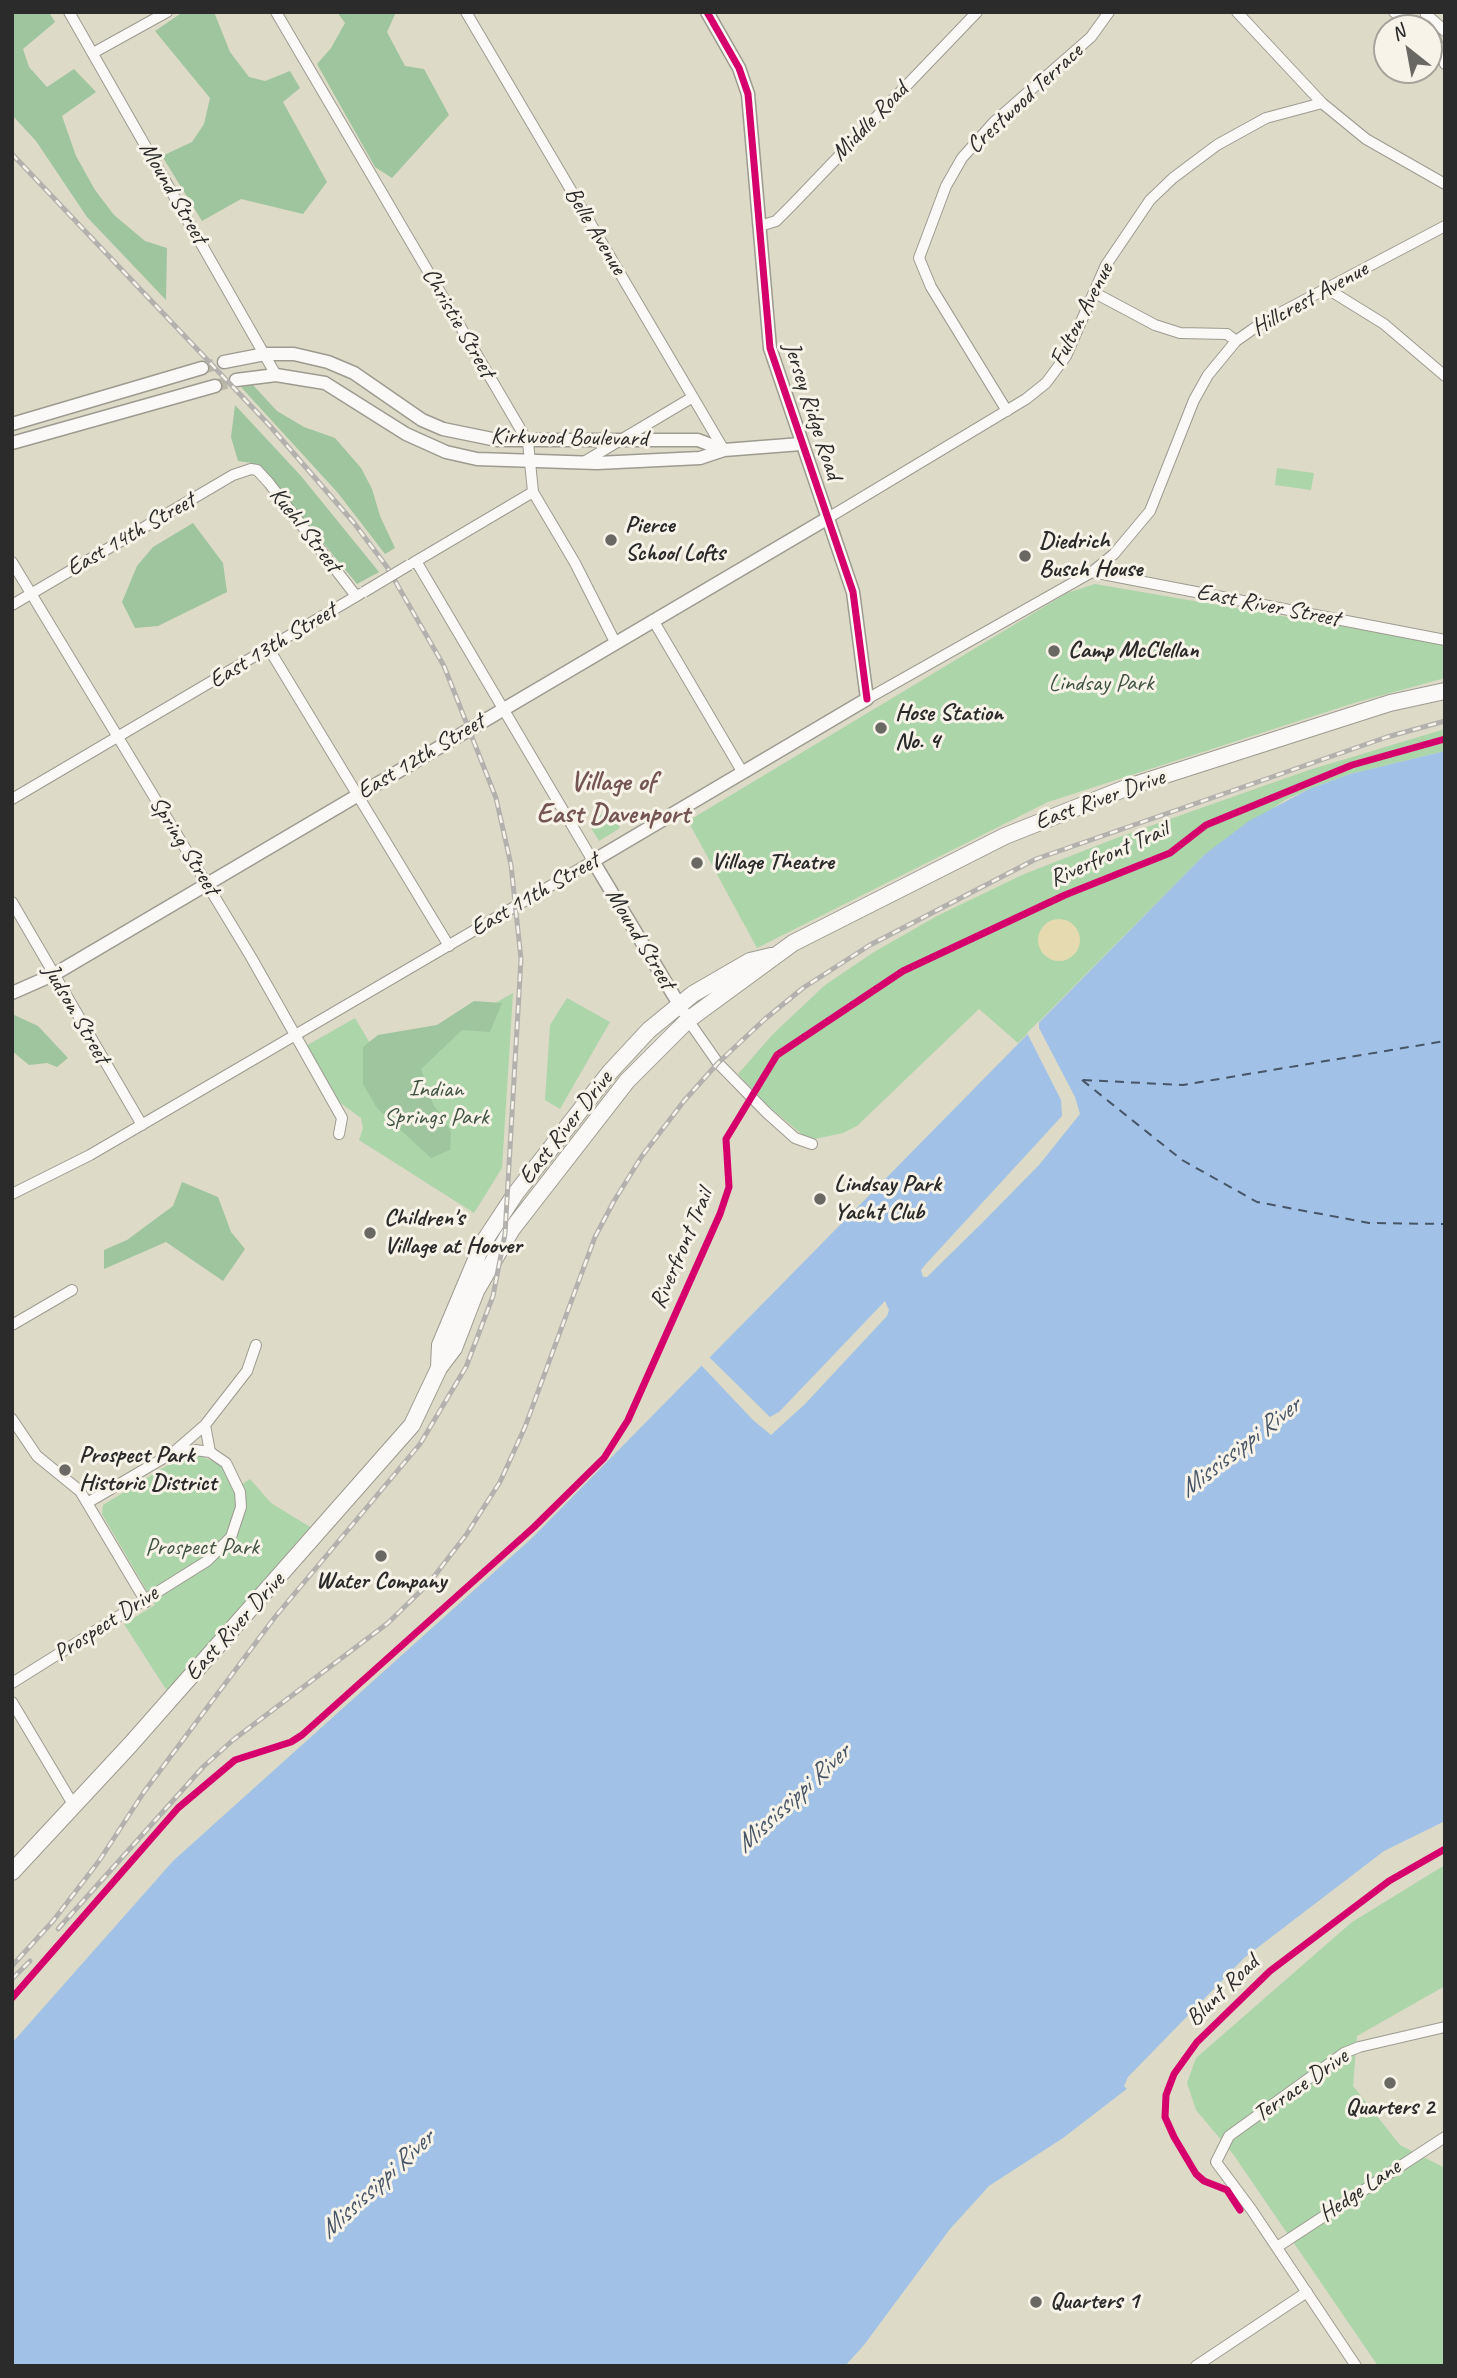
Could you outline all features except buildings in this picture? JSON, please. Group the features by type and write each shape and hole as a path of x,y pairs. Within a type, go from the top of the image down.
{"main road":[{"name":"East River Drive","path":"12,1872 74,1806 412,1425 439,1368 454,1348 476,1291 512,1229 627,1081 688,1020 774,955 954,860 1062,811 1131,786 1390,703 1445,691"},
{"name":"East River Drive","path":"439,1368 440,1345 472,1264 516,1193 610,1072 649,1030 679,1005 725,974 750,961 774,955"}],"street":[{"name":"Mound Street","path":"69,12 276,375"},
{"path":"93,53 167,12"},
{"name":"Christie Street","path":"276,12 528,442 533,492 575,564 615,642"},
{"name":"Belle Avenue","path":"466,12 724,450"},
{"name":"Jersey Ridge Road","path":"707,12 746,83 770,348 853,592 867,699"},
{"name":"Middle Road","path":"760,226 776,221 976,12"},
{"name":"Crestwood Terrace","path":"1007,411 931,287 919,258 946,186 962,158 994,122 1091,37 1109,12"},
{"path":"1237,12 1322,103 1366,139 1445,184"},
{"path":"1424,13 1445,31"},
{"name":"Fulton Avenue","path":"828,518 1007,411 1046,383 1066,356 1106,265 1150,200 1173,178 1217,145 1266,118 1322,103"},
{"name":"Hillcrest Avenue","path":"1091,572 1135,533 1150,511 1194,400 1209,375 1236,341 1263,322 1445,226"},
{"path":"1326,288 1384,324 1445,376"},
{"path":"1095,293 1155,325 1180,333 1227,334 1236,341"},
{"name":"Kirkwood Boulevard","path":"224,362 265,354 294,354 328,362 354,373 422,420 443,429 497,440 698,440 724,450"},
{"path":"12,424 202,369"},
{"name":"Kirkwood Boulevard","path":"236,380 276,375 325,383 406,434 446,452 477,459 582,464 700,458 724,450 801,444"},
{"path":"12,443 215,386"},
{"path":"582,464 693,397"},
{"name":"East 14th Street","path":"12,605 233,475 251,469"},
{"name":"Kuehl Street","path":"251,469 257,470 269,483 360,594"},
{"name":"East 13th Street","path":"12,799 533,492"},
{"name":"East 12th Street","path":"12,993 53,975 828,518"},
{"name":"Spring Street","path":"12,562 207,883 295,1035 342,1118 339,1134"},
{"name":"Mound Street","path":"413,563 688,1020 718,1063 767,1113 795,1138 812,1144"},
{"name":"East River Street","path":"1091,572 1442,638"},
{"name":"East 11th Street","path":"12,1194 142,1125 867,699 1091,572"},
{"path":"653,620 743,772"},
{"path":"269,649 449,946"},
{"name":"Judson Street","path":"12,902 142,1125"},
{"path":"12,1325 72,1290"},
{"path":"87,1503 174,1452 205,1425 251,1366 256,1345"},
{"path":"12,1419 37,1456 80,1491 146,1602"},
{"path":"174,1452 210,1452 205,1425"},
{"name":"Prospect Drive","path":"12,1683 146,1602 167,1584 207,1561 231,1537 238,1523 240,1492 226,1464 210,1452"},
{"path":"12,1702 74,1806"},
{"name":"Terrace Drive","path":"1277,2247 1216,2162 1229,2136 1344,2053 1445,2027"},
{"name":"Hedge Lane","path":"1277,2247 1445,2137"},
{"path":"1277,2247 1356,2366"},
{"path":"1196,2366 1307,2292"}],"green space":[{"path":"12,12 49,12 55,22 23,49 29,67 47,87 74,69 96,92 62,116 76,156 95,190 114,215 145,241 167,248 166,300 87,217 36,141 12,115"},
{"path":"183,12 214,12 230,52 249,77 265,81 290,71 300,88 283,102 327,182 303,214 241,199 202,221 162,156 192,142 204,124 210,98 155,31"},
{"path":"337,12 396,12 387,32 405,66 424,69 449,115 392,178 375,167 317,64 331,48 345,23"},
{"path":"253,385 277,411 304,427 335,438 361,468 395,548 385,554 338,493 241,387"},
{"path":"235,405 301,476 379,572 357,584 270,478 252,463 238,461 231,437"},
{"path":"1277,468 1314,473 1311,490 1275,485"},
{"path":"193,523 223,563 227,592 158,626 135,628 122,602 137,566 153,547"},
{"name":"Lindsay Park","path":"1095,584 1445,644 1445,678 1354,703 1048,802 757,948 688,821 1067,593"},
{"path":"1445,729 1445,751 1350,774 1285,800 1204,855 1018,1043 979,1009 857,1126 843,1133 815,1139 804,1136 767,1105 738,1074 773,1034 825,985 874,952 937,916 1022,875 1119,837 1309,770"},
{"path":"609,810 620,828 599,841 588,823"},
{"name":"Indian Springs Park","path":"513,993 502,1168 474,1213 359,1140 363,1128 361,1118 339,1102 306,1046 355,1018 371,1045 446,1031"},
{"path":"567,998 610,1022 560,1109 545,1100 550,1025"},
{"path":"474,1001 502,1003 490,1032 462,1030 421,1069 433,1104 451,1131 450,1150 431,1158 377,1108 363,1084 363,1047 378,1035 437,1025"},
{"path":"12,1014 38,1026 68,1058 57,1067 47,1063 29,1065 12,1051"},
{"path":"182,1182 218,1197 231,1232 245,1249 223,1281 166,1242 104,1269 104,1250 127,1240 173,1206"},
{"name":"Prospect Park","path":"197,1455 221,1464 235,1489 250,1479 271,1503 310,1527 167,1691 124,1624 155,1605 102,1514 103,1505 173,1462"},
{"path":"1445,1865 1445,1986 1357,2036 1353,2086 1400,2145 1445,2168 1445,2366 1378,2366 1233,2154 1196,2110 1187,2083 1196,2058 1352,1922"}],"sand":[{"path":"1059,919 1074,925 1080,940 1074,955 1059,961 1044,955 1038,940 1044,925"}],"water":[{"name":"Mississippi River","path":"1445,751 1445,1829 1402,1847 1260,1950 1128,2088 1063,2138 989,2186 950,2229 864,2345 845,2366 12,2366 12,2043 173,1861 532,1538 1204,855 1249,821 1309,789 1350,774"}],"pier":[{"path":"1039,1021 1039,1028 1075,1097 1080,1114 1039,1165 927,1277 923,1277 921,1270 925,1265 1062,1116 1061,1100 1027,1033"},
{"path":"885,1301 889,1310 887,1316 805,1404 771,1435 753,1420 701,1365 709,1357 770,1417 779,1412"},
{"path":"1445,1821 1445,1832 1404,1850 1262,1953 1129,2091 1124,2086 1128,2077 1244,1958 1384,1851"}],"ferry route":[{"path":"1083,1080 1183,1085 1445,1041"},
{"path":"1082,1080 1182,1160 1257,1202 1369,1223 1445,1224"}],"tunnel":[{"path":"202,368 224,362"},
{"path":"215,386 236,380"}],"railway":[{"path":"12,154 270,426 354,523 387,567 444,666 496,798 511,865 521,959 505,1234 493,1296 466,1367 420,1444 275,1617 144,1792 99,1861 53,1921 12,1966"},
{"path":"58,1929 203,1767 233,1740 388,1623 429,1583 466,1535 500,1482 525,1427 595,1237 614,1201 642,1156 684,1101 718,1063 765,1019 803,988 870,945 1036,859 1387,737 1445,721"},
{"path":"12,1979 30,1961"}],"cycle path":[{"path":"707,12 739,68 748,94 770,348 853,592 867,699"},
{"name":"Riverfront Trail","path":"12,1998 178,1808 235,1760 291,1742 302,1735 534,1527 604,1458 628,1420 720,1214 729,1187 726,1139 777,1055 903,971 1065,895 1170,853 1206,825 1352,765 1445,739"},
{"name":"Blunt Road","path":"1240,2210 1227,2190 1204,2181 1196,2174 1174,2137 1165,2117 1166,2095 1174,2074 1197,2042 1270,1971 1389,1881 1445,1849"}],"place":[{"name":"Pierce School Lofts","path":"611,540"},
{"name":"Diedrich Busch House","path":"1025,556"},
{"name":"Camp McClellan","path":"1054,651"},
{"name":"Hose Station No. 4","path":"881,728"},
{"name":"Village Theatre","path":"697,863"},
{"name":"Lindsay Park Yacht Club","path":"820,1199"},
{"name":"Children's Village at Hoover","path":"370,1233"},
{"name":"Prospect Park Historic District","path":"65,1470"},
{"name":"Water Company","path":"381,1556"},
{"name":"Quarters 2","path":"1390,2083"},
{"name":"Quarters 1","path":"1036,2302"}],"district":[{"name":"Village of East Davenport","path":"613,799"}]}
